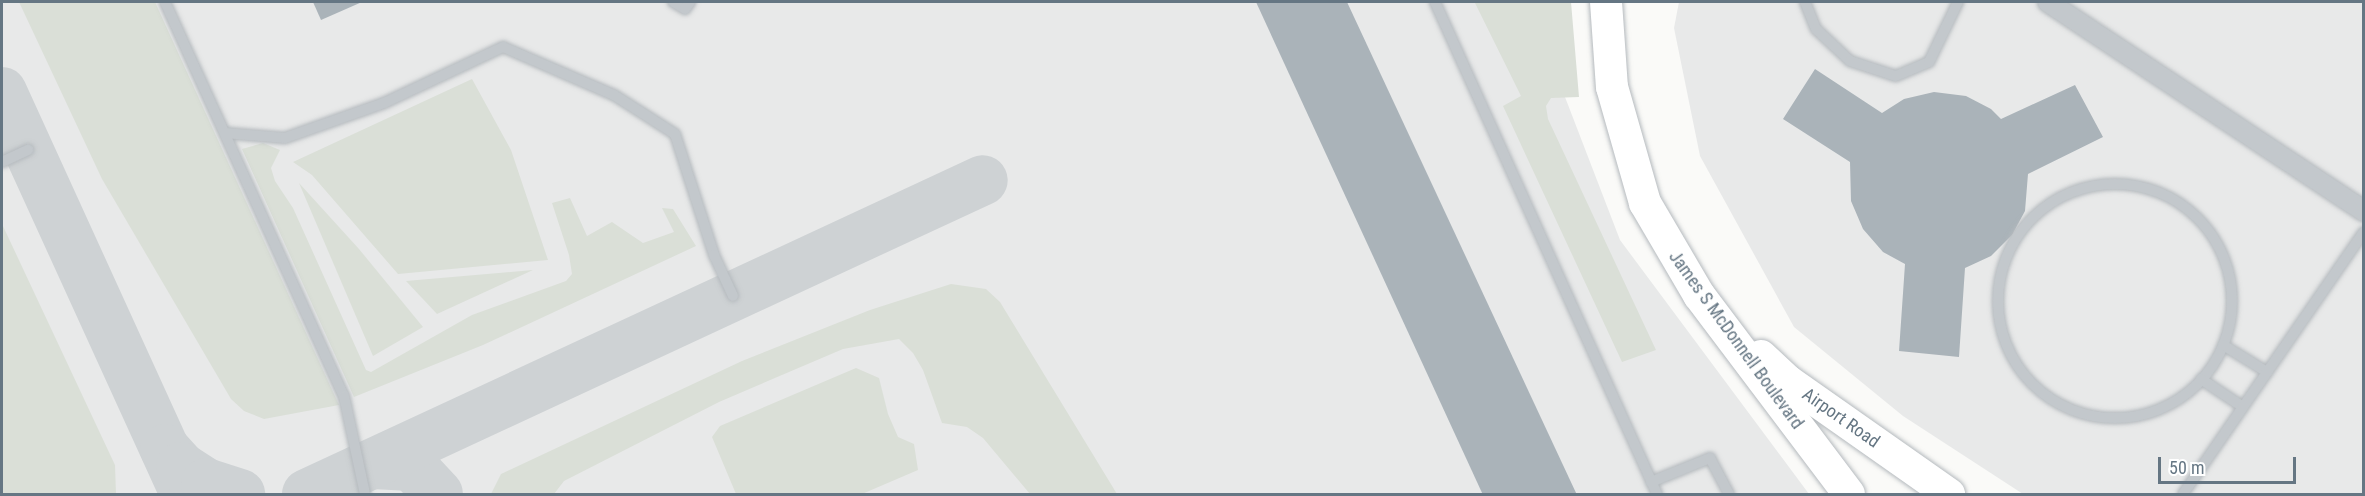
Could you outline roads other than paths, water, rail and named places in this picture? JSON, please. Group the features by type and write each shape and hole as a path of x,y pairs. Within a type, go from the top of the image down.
{"main road":[{"name":"James S McDonnell Boulevard","path":"1606,2 1612,87 1630,159 1645,203 1667,245 1711,312 1849,495"},
{"name":"Airport Road","path":"1711,312 1788,381 1948,495"}],"street":[{"path":"2048,2 2364,211"}],"lane":[{"path":"165,2 344,396 365,495"},
{"path":"673,2 685,9 690,2"},
{"path":"1435,2 1657,495"},
{"path":"1805,2 1816,29 1850,61 1896,76 1929,62 1958,2"},
{"path":"225,133 285,138 384,103 502,47 614,95 675,134 714,255 733,296"},
{"path":"2,162 28,150"},
{"path":"2104,184 2143,187 2180,203 2207,228 2225,261 2232,297 2223,345 2201,379 2186,395 2153,412 2116,418 2077,412 2042,393 2015,363 2000,327 1998,287 2009,249 2032,217 2065,194 2104,184"},
{"path":"2183,495 2364,232"},
{"path":"2223,345 2267,372"},
{"path":"2201,379 2243,406"},
{"path":"1651,482 1710,458 1729,495"}]}
